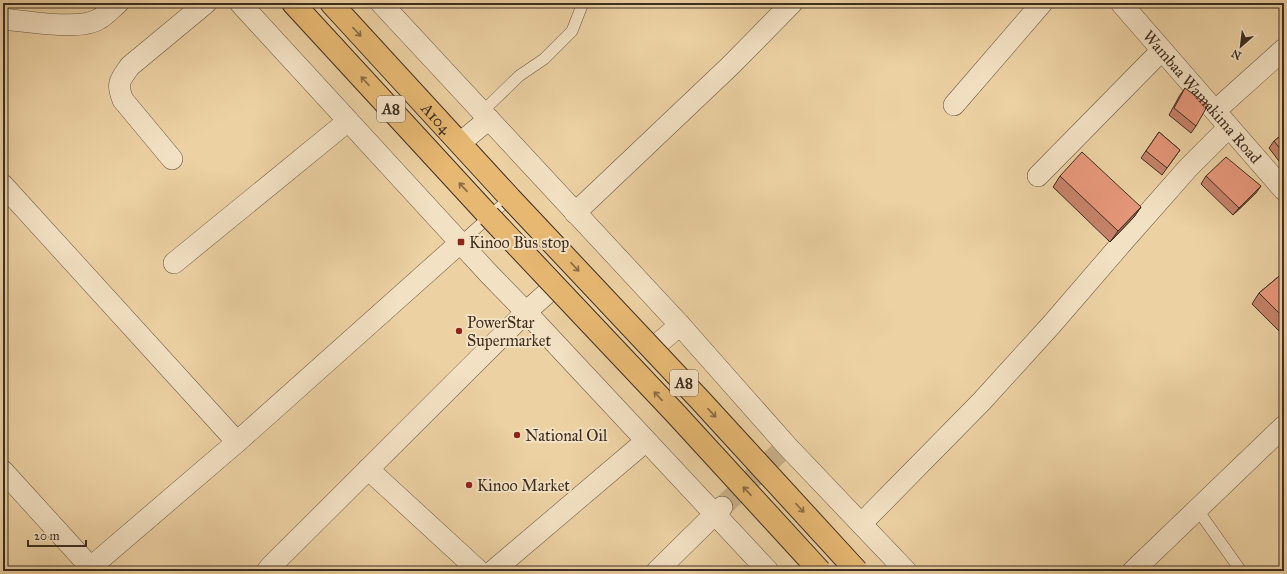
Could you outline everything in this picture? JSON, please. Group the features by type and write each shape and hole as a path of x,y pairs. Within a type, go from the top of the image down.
{"highway":[{"name":"A8","path":"293,3 820,571"},
{"name":"A104","path":"331,3 510,198"},
{"name":"A8","path":"510,198 857,571"}],"street":[{"path":"3,19 85,25 99,20 118,3"},
{"path":"172,158 123,100 118,89 120,79 130,66 206,3"},
{"path":"240,3 489,274 646,440 718,510 768,571"},
{"path":"381,3 680,325 784,449 862,523 906,571"},
{"path":"575,213 730,66 792,3"},
{"path":"954,105 1042,3"},
{"name":"Wambaa Wamakima Road","path":"1121,3 1284,190"},
{"path":"1215,111 1284,49"},
{"path":"1038,176 1162,50"},
{"path":"460,143 486,116"},
{"path":"174,263 348,121"},
{"path":"862,523 982,401 1052,324 1188,168 1229,127"},
{"path":"3,185 237,442"},
{"path":"3,471 93,569 461,242"},
{"path":"268,571 271,566 526,312 555,286"},
{"path":"652,349 680,325"},
{"path":"1133,571 1284,426"},
{"path":"492,571 646,440"},
{"path":"368,469 479,571"},
{"path":"657,571 718,510"}],"lane":[{"path":"486,116 519,76 544,59 572,31 583,3"},
{"path":"461,242 510,198"},
{"path":"1197,509 1241,571"}],"building":[{"path":"1185,88 1208,105 1196,126 1174,108"},
{"path":"1159,132 1180,150 1167,168 1146,151"},
{"path":"1284,133 1284,154 1274,141"},
{"path":"1082,152 1141,207 1118,231 1060,176"},
{"path":"1226,157 1261,186 1239,208 1206,176"},
{"path":"1284,272 1284,318 1259,293"}],"tunnel":[{"path":"722,507 780,452"}],"place":[{"name":"Kinoo Bus stop","path":"461,242"},
{"name":"PowerStar Supermarket","path":"459,331"},
{"name":"National Oil","path":"517,435"},
{"name":"Kinoo Market","path":"469,485"}]}
